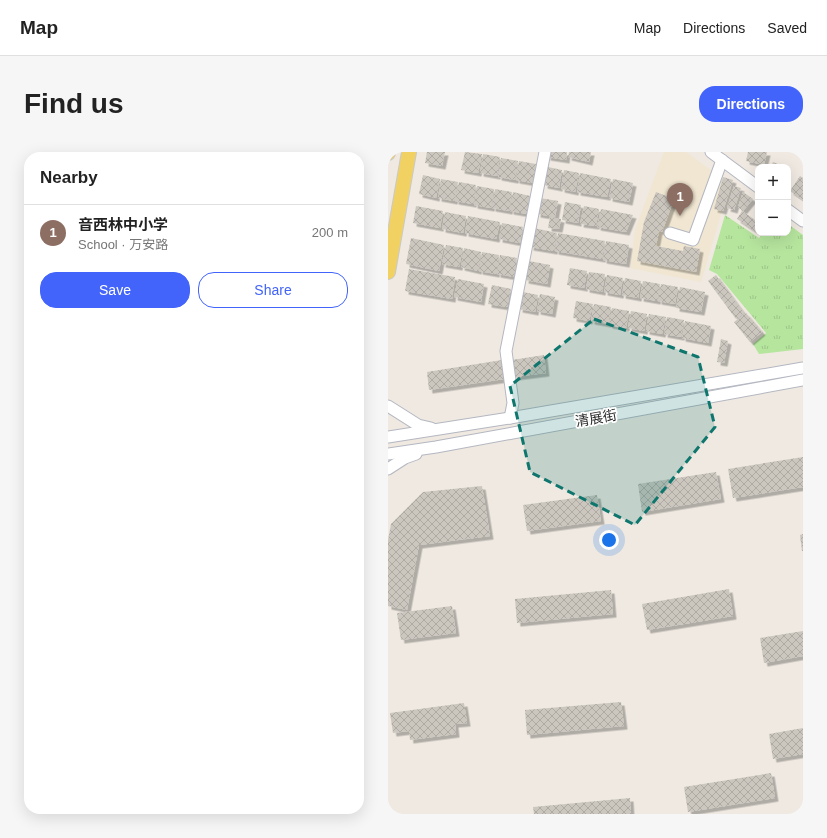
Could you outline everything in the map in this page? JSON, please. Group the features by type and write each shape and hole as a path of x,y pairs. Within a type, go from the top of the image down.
{"main road":[{"path":"388,272 409,152"}],"street":[{"path":"510,418 512,403 506,351 545,152"},
{"path":"711,152 755,185"},
{"path":"670,234 692,240 722,160"},
{"path":"791,212 803,221"},
{"name":"清展街","path":"388,437 510,418 803,368"},
{"name":"清展街","path":"388,454 436,447 803,380"},
{"path":"388,406 418,425 437,429"},
{"path":"388,469 405,458 436,447"}],"highlighted area":[{"path":"594,319 698,357 715,427 635,525 530,472 510,386"}],"shaded area":[{"path":"664,152 686,152 730,184 701,282 630,268 635,230"}],"green space":[{"path":"725,215 759,238 761,236 791,236 791,226 803,235 803,349 759,354 753,344 766,333 717,274 709,270"}],"building":[{"path":"427,152 445,152 442,166 425,163"},
{"path":"465,152 482,154 478,173 461,170"},
{"path":"548,152 567,152 566,160 547,157"},
{"path":"569,152 591,152 589,162 568,157"},
{"path":"748,152 767,152 764,164 746,161"},
{"path":"483,154 500,157 497,176 480,173"},
{"path":"501,158 518,161 515,180 498,177"},
{"path":"519,161 536,164 533,183 516,180"},
{"path":"548,167 562,170 559,188 544,185"},
{"path":"564,170 579,173 575,192 561,189"},
{"path":"580,173 611,179 607,197 577,192"},
{"path":"423,175 440,179 436,198 419,194"},
{"path":"800,176 803,178 803,200 791,192"},
{"path":"723,177 733,180 723,211 714,209"},
{"path":"441,179 458,182 454,201 438,198"},
{"path":"613,179 633,183 629,202 609,198"},
{"path":"459,182 476,185 473,204 455,201"},
{"path":"477,186 494,189 491,208 474,205"},
{"path":"734,186 741,188 734,210 727,208"},
{"path":"495,189 512,192 509,211 492,208"},
{"path":"513,192 530,196 527,214 510,211"},
{"path":"656,192 674,199 662,232 659,231 656,246 683,251 684,246 700,249 696,272 637,261 644,222"},
{"path":"743,192 753,199 743,211 738,207"},
{"path":"540,198 558,201 555,217 537,214"},
{"path":"565,202 581,205 578,223 562,220"},
{"path":"416,206 443,211 440,228 413,223"},
{"path":"584,206 599,209 596,226 580,224"},
{"path":"601,209 633,215 626,232 597,227"},
{"path":"742,211 755,220 755,231 737,219"},
{"path":"445,212 466,216 463,233 442,229"},
{"path":"468,216 500,222 496,239 465,233"},
{"path":"550,217 561,219 559,229 548,228"},
{"path":"502,223 523,227 520,243 499,239"},
{"path":"534,228 557,233 554,251 530,247"},
{"path":"558,233 605,241 602,259 555,251"},
{"path":"411,238 444,245 439,271 406,264"},
{"path":"606,241 629,245 626,264 603,260"},
{"path":"446,245 463,248 459,267 442,264"},
{"path":"464,248 481,252 478,271 461,267"},
{"path":"482,252 499,255 496,274 479,271"},
{"path":"500,255 517,258 514,277 497,274"},
{"path":"529,261 550,265 547,284 525,280"},
{"path":"570,268 587,271 584,288 567,285"},
{"path":"409,269 455,277 452,299 405,291"},
{"path":"589,272 605,274 602,292 586,289"},
{"path":"607,275 623,278 620,295 604,292"},
{"path":"716,275 744,313 736,319 708,281"},
{"path":"625,278 641,281 638,298 622,295"},
{"path":"458,279 484,284 481,302 454,297"},
{"path":"643,281 660,284 657,301 640,298"},
{"path":"661,284 678,287 675,304 658,301"},
{"path":"492,285 511,289 507,307 488,304"},
{"path":"680,287 705,292 701,312 676,308"},
{"path":"523,292 538,295 535,312 519,309"},
{"path":"540,294 555,297 552,314 537,311"},
{"path":"576,301 593,304 589,321 573,318"},
{"path":"594,304 611,307 608,324 591,321"},
{"path":"612,308 629,311 626,328 609,325"},
{"path":"631,311 647,314 644,331 628,328"},
{"path":"746,313 762,332 750,342 734,322"},
{"path":"649,314 666,317 662,334 646,331"},
{"path":"667,317 684,320 681,337 664,334"},
{"path":"685,321 711,326 708,343 682,338"},
{"path":"721,339 728,341 724,363 717,362"},
{"path":"544,355 546,373 514,377 512,360"},
{"path":"502,360 505,379 429,390 427,372"},
{"path":"803,457 803,487 733,498 728,469"},
{"path":"716,472 721,499 642,512 638,484"},
{"path":"482,486 490,536 419,545 407,610 388,606 388,540 391,524 423,492"},
{"path":"597,495 601,521 527,531 523,505"},
{"path":"803,534 803,551 802,551 800,535"},
{"path":"729,589 733,616 647,630 642,604"},
{"path":"611,590 613,614 517,623 515,599"},
{"path":"452,606 456,633 401,640 397,613"},
{"path":"803,631 803,656 764,663 760,638"},
{"path":"621,702 624,726 527,735 525,710"},
{"path":"464,703 467,723 455,724 456,734 410,740 409,731 393,733 390,713"},
{"path":"803,728 803,754 773,759 769,734"},
{"path":"771,773 775,798 688,812 684,787"},
{"path":"630,798 631,814 534,814 533,807"}],"place":[{"name":"音西林中小学","path":"680,216"}]}
